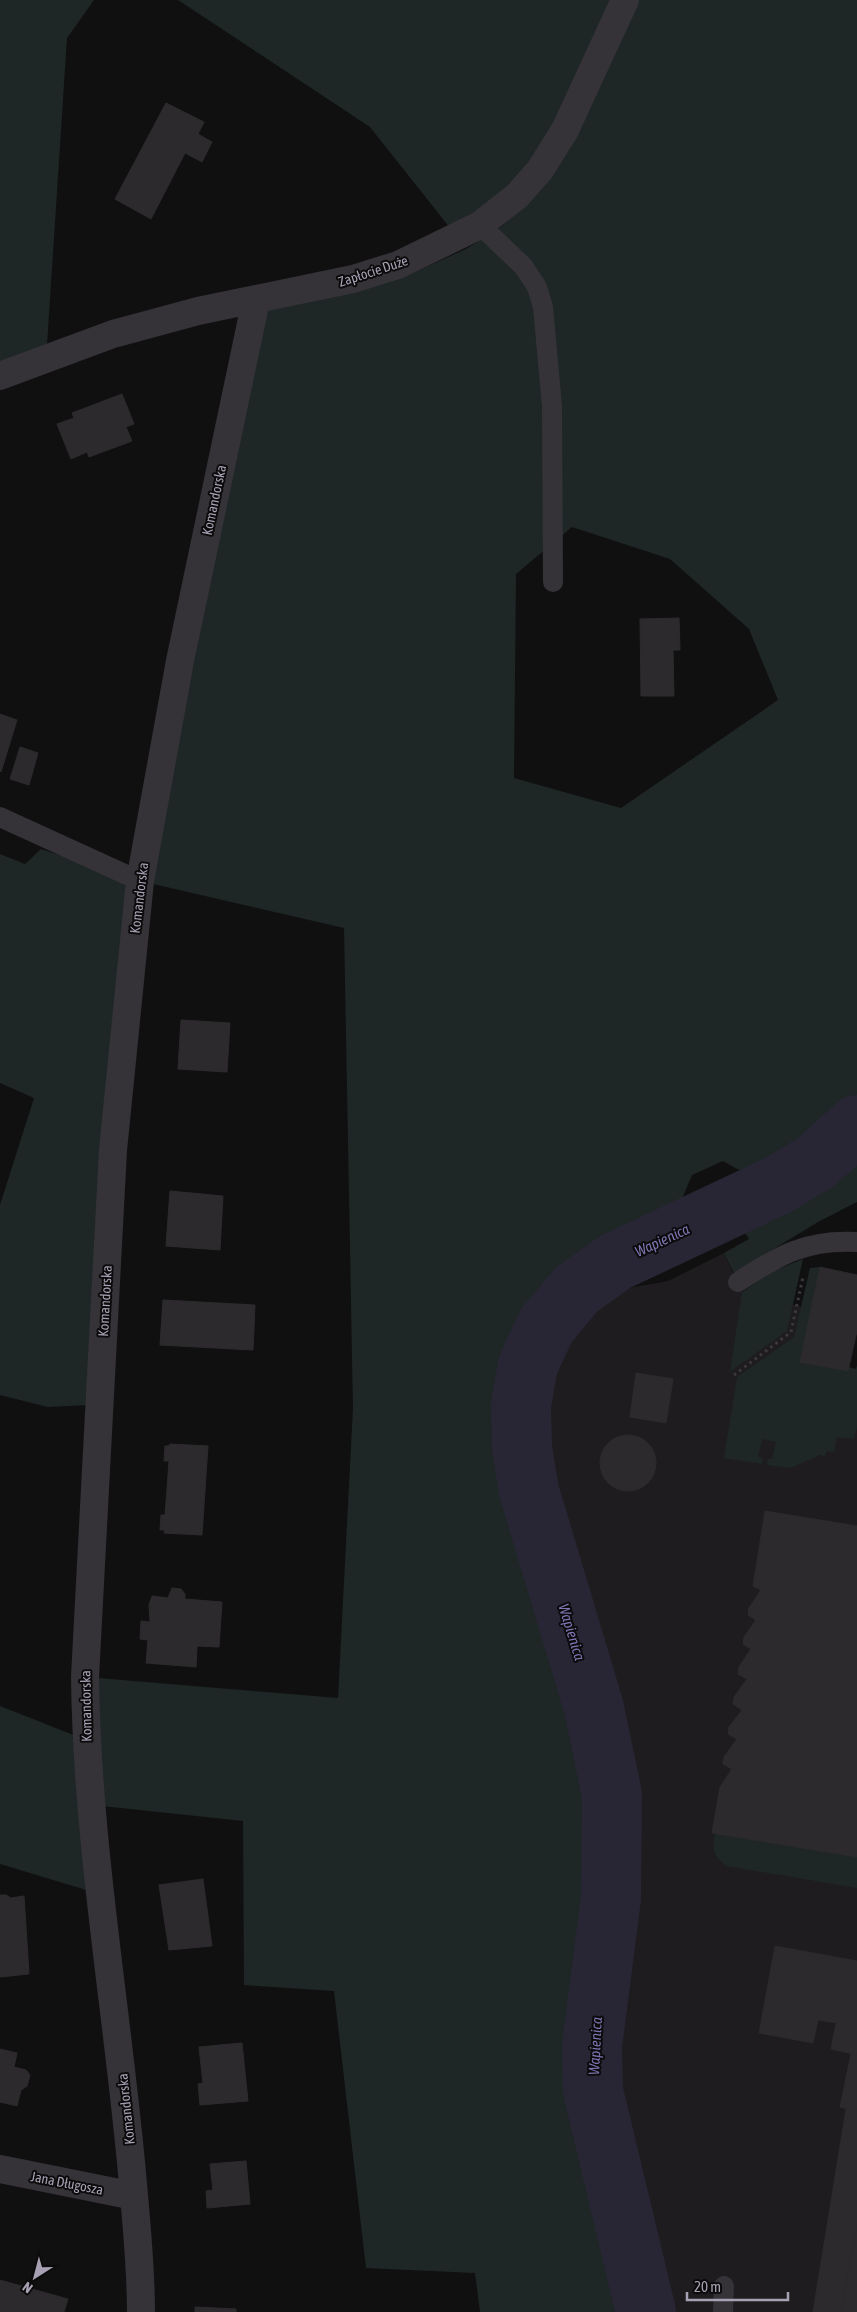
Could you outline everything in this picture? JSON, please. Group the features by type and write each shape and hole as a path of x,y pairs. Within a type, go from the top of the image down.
{"street":[{"name":"Zapłocie Duże","path":"0,376 112,334 198,311 353,279 398,265 480,225 517,196 540,170 564,130 624,0"},
{"name":"Komandorska","path":"141,2312 141,2270 125,2097 86,1745 85,1677 113,1150 140,881 180,661 256,300"},
{"name":"Jana Długosza","path":"0,2170 134,2196"}],"lane":[{"path":"480,225 523,266 537,287 543,307 552,406 552,582"},
{"path":"0,817 140,881"},
{"path":"738,1282 771,1262 811,1244 832,1240 857,1242"},
{"path":"723,2312 724,2286"}],"path":[{"path":"734,1375 791,1332 811,1244"}],"shaded area":[{"path":"0,0 94,0 67,38 47,345 0,364"},
{"path":"178,0 614,0 553,126 532,163 511,188 484,208 450,228 370,127"},
{"path":"638,0 857,0 857,1103 803,1146 770,1165 744,1171 723,1161 692,1175 677,1211 569,1278 535,1315 515,1358 505,1400 509,1461 551,1606 584,1710 602,1795 601,1897 581,2050 585,2093 638,2312 480,2312 475,2273 366,2268 334,1991 244,1985 243,1821 102,1806 98,1678 338,1698 353,1408 344,928 149,883 266,310 404,277 466,249 500,228 526,203","holes":["572,527 670,559 749,629 778,700 621,808 514,778 516,574"]},
{"path":"41,849 116,874 127,888 88,1405 48,1407 0,1395 0,1205 34,1098 0,1083 0,854 25,864"},
{"path":"857,1158 857,1202 818,1222 734,1273 724,1253 749,1239 740,1225"},
{"path":"724,1253 742,1292 811,1309 857,1275 857,1331 848,1371 857,1382 857,2312 660,2312 602,2087 601,2046 622,1883 620,1790 604,1710 570,1591 539,1494 532,1454 532,1408 547,1348 563,1324 606,1283 615,1287 629,1288 668,1281"},
{"path":"803,1259 787,1331 730,1372 742,1292 773,1271"},
{"path":"820,1267 849,1367 856,1369 857,1365 857,1427 854,1439 837,1437 834,1452 827,1451 825,1456 820,1455 791,1468 767,1465 768,1459 772,1459 776,1442 762,1439 758,1457 763,1458 762,1464 724,1458 737,1377 794,1337 810,1268"},
{"path":"0,1706 76,1736 93,1892 0,1864"},
{"path":"715,1833 857,1857 857,1888 726,1866 718,1859 714,1851"}],"building":[{"path":"166,103 204,122 198,134 212,142 202,162 185,153 151,219 115,199"},
{"path":"122,394 134,424 126,427 132,441 89,457 87,452 71,459 57,424 74,418 72,413"},
{"path":"679,618 680,650 673,650 674,696 641,696 640,619"},
{"path":"0,714 17,720 1,772 0,771"},
{"path":"20,747 38,753 29,785 10,779"},
{"path":"181,1020 230,1023 227,1072 178,1069"},
{"path":"170,1191 223,1196 220,1250 166,1246"},
{"path":"820,1267 857,1275 857,1331 848,1371 800,1362"},
{"path":"163,1300 255,1305 253,1350 160,1345"},
{"path":"636,1373 673,1379 666,1423 630,1417"},
{"path":"628,1435 639,1437 648,1443 654,1452 656,1463 654,1474 648,1483 639,1489 628,1491 617,1489 608,1483 602,1474 600,1463 602,1452 608,1443 617,1437"},
{"path":"170,1444 208,1446 202,1535 164,1533 165,1530 160,1530 161,1515 165,1515 169,1461 164,1461 165,1446"},
{"path":"765,1511 857,1526 857,1857 712,1833 720,1787 732,1769 723,1764 724,1757 737,1739 728,1734 729,1727 742,1710 733,1704 734,1697 747,1679 738,1674 739,1667 751,1649 743,1644 744,1637 756,1620 748,1615 749,1608 761,1590 753,1586"},
{"path":"172,1588 181,1589 185,1594 185,1599 222,1602 219,1647 197,1646 196,1667 146,1663 148,1640 140,1639 141,1621 150,1622 149,1605 152,1596 168,1598"},
{"path":"203,1879 212,1946 169,1950 159,1885"},
{"path":"0,1895 6,1895 11,1898 24,1896 29,1974 0,1977"},
{"path":"775,1946 857,1961 857,2026 818,2020 813,2043 759,2033"},
{"path":"836,2023 857,2026 857,2055 831,2049"},
{"path":"242,2043 248,2101 200,2105 198,2084 203,2083 199,2047"},
{"path":"0,2049 17,2053 14,2067 26,2070 30,2075 27,2086 21,2090 17,2106 0,2102"},
{"path":"851,2054 857,2055 857,2111 840,2107"},
{"path":"846,2109 857,2111 857,2224 841,2312 813,2312"},
{"path":"246,2161 250,2204 207,2208 206,2191 213,2190 210,2164"},
{"path":"857,2224 857,2288 846,2286"},
{"path":"0,2280 68,2299 64,2312 0,2312"},
{"path":"846,2286 857,2288 857,2312 841,2312"},
{"path":"195,2307 236,2309 236,2312 195,2312"}],"waterway":[{"name":"Wapienica","path":"646,2312 593,2091 592,2046 611,1898 612,1795 594,1708 529,1491 522,1448 521,1405 528,1365 546,1326 576,1290 615,1262 780,1184 816,1162 857,1125"}]}
